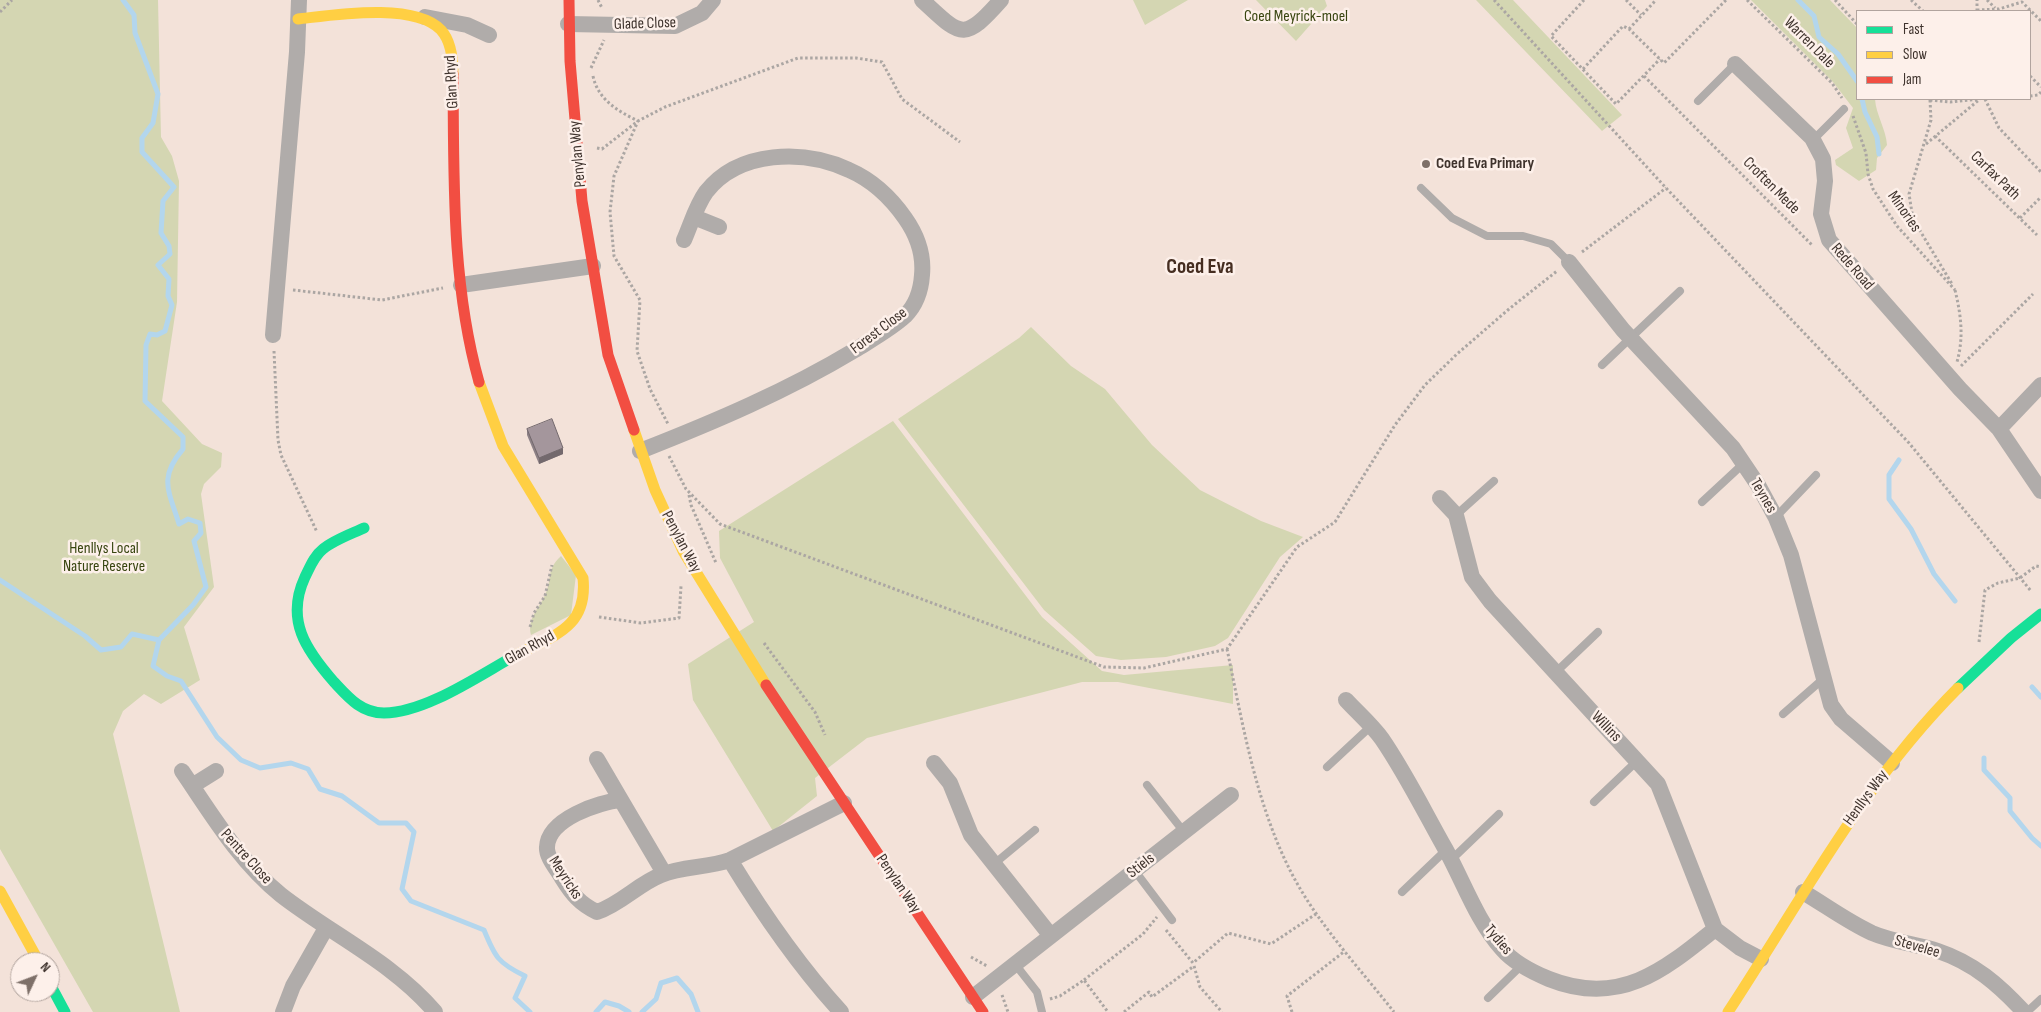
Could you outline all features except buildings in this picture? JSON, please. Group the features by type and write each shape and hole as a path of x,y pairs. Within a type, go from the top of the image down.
{"street":[{"path":"273,335 299,0"},
{"name":"Penylan Way","path":"569,0 568,24 582,201 608,355 640,451 683,551 760,676 983,1012"},
{"name":"Glade Close","path":"568,24 675,26 702,12 713,0"},
{"path":"922,0 951,27 960,31 971,30 981,23 997,2"},
{"path":"298,19 362,14 399,14 467,25 489,34"},
{"name":"Glan Rhyd","path":"364,528 324,548 313,560 299,590 296,606 298,625 313,658 352,702 367,710 384,713 416,709 568,627 581,613 586,596 583,578 515,468 482,393 474,366 461,285 454,209 453,64 450,44 440,28 423,17"},
{"name":"Rede Road","path":"1735,64 1813,140 1823,158 1825,181 1822,214 1829,240 1960,388 1999,429 2041,490"},
{"name":"Forest Close","path":"640,451 776,393 834,362 905,316 915,301 921,286 923,268 920,247 911,227 884,192 849,170 807,158 782,157 758,160 736,168 718,179 706,192 684,240"},
{"path":"694,217 718,227"},
{"name":"Teynes","path":"1569,262 1630,338 1733,448 1776,518 1791,555 1831,706 1841,719 1892,763"},
{"path":"461,285 593,266"},
{"path":"1999,429 2041,385"},
{"name":"Willins","path":"1440,498 1456,515 1472,577 1490,601 1554,673 1658,784 1715,929"},
{"name":"Henllys Way","path":"1728,1012 1833,845 1892,763 1915,735 1990,659 2041,614"},
{"name":"Tydies","path":"1346,700 1381,738 1448,855 1487,930 1503,950 1522,965 1564,985 1606,990 1663,970 1715,929"},
{"path":"598,759 664,874"},
{"path":"934,763 950,783 971,835 1052,936"},
{"name":"Pentre Close","path":"182,771 225,836 245,860 279,893 326,928 397,976 436,1012"},
{"path":"192,786 216,771"},
{"name":"Stiels","path":"973,997 1231,794"},
{"name":"Meyricks","path":"621,800 587,807 558,828 548,838 546,848 550,858 570,892 582,905 597,912 607,909 648,880 664,874 715,865 730,860 844,803"},
{"path":"730,860 781,939 811,979 841,1012"},
{"path":"0,890 34,952"},
{"name":"Stevelee","path":"1803,892 1871,933 1902,943 1938,951 1974,967 1997,983 2025,1012"},
{"path":"283,1012 293,986 326,928"},
{"path":"1715,929 1740,948 1761,959"}],"lane":[{"path":"1698,101 1735,64"},
{"path":"1813,140 1847,107"},
{"path":"1422,188 1452,218 1487,236 1523,236 1551,244 1569,262"},
{"path":"1602,365 1680,291"},
{"path":"1702,502 1743,464"},
{"path":"1776,518 1816,475"},
{"path":"1456,515 1494,481"},
{"path":"1554,673 1598,632"},
{"path":"1783,714 1824,678"},
{"path":"1327,767 1370,726"},
{"path":"1594,802 1637,761"},
{"path":"1147,785 1184,832"},
{"path":"1402,892 1499,814"},
{"path":"994,864 1035,830"},
{"path":"1135,871 1172,920"},
{"path":"1015,964 1037,992 1042,1012"},
{"path":"1488,998 1522,965"},
{"path":"2025,1012 2041,999"}],"path":[{"path":"0,12 12,0"},
{"path":"598,0 612,25 591,68 595,85 613,108 638,121"},
{"path":"1494,0 1666,188 1909,443 2030,591"},
{"path":"1584,0 1551,36 1616,104 1660,59"},
{"path":"1626,0 1641,15"},
{"path":"1629,28 1656,0"},
{"path":"1583,69 1622,26 1629,28 1664,62 1726,0"},
{"name":"Warren Dale","path":"1747,0 1832,84 1847,107"},
{"path":"1835,0 1856,23"},
{"path":"1911,0 1922,10"},
{"path":"1977,0 1977,10 1996,9 2022,2 2030,10"},
{"path":"1987,0 1996,9"},
{"path":"2031,11 2041,21"},
{"path":"592,147 602,149 638,121 664,108 798,58 856,58 882,62 902,99 960,142"},
{"name":"Croften Mede","path":"1644,76 1816,248"},
{"path":"2031,77 2041,87"},
{"path":"1929,100 1932,120 1909,194 1913,219 1955,290 1962,320 1961,350 1955,371 2033,294"},
{"path":"1936,100 1950,102 1969,100"},
{"path":"1925,144 1978,100"},
{"path":"1985,100 1999,128 2041,172"},
{"name":"Minories","path":"1847,107 1866,153 1868,174 1873,189 1897,226 1955,290"},
{"path":"638,121 614,176 610,212 614,256 640,300 637,351 650,389 674,438 667,452 689,493 720,524 1104,667 1144,668 1227,649 1297,547 1334,522 1395,425 1424,385 1509,309 1666,188"},
{"name":"Carfax Path","path":"1935,136 2036,235"},
{"path":"2020,218 2041,197"},
{"path":"277,288 382,300 461,285"},
{"path":"273,335 278,440 281,455 324,548"},
{"path":"689,493 691,505 718,569"},
{"path":"536,645 530,630 531,620 545,596 552,564 567,551"},
{"path":"1990,659 1979,642 1985,590 1998,583 2020,578 2036,566 2041,567"},
{"path":"581,613 641,623 679,618 681,580"},
{"path":"759,636 815,712 828,744"},
{"path":"1227,649 1260,794 1287,864 1316,914 1394,1012"},
{"path":"1165,910 1165,929 1194,964 1200,987 1222,1012"},
{"path":"1040,1002 1060,996 1084,980 1143,934 1165,910"},
{"path":"1124,1012 1149,992 1152,997 1194,964 1228,933 1271,944 1316,914"},
{"path":"1292,1012 1287,996 1345,951"},
{"path":"964,952 991,968 1000,985 1008,1012"},
{"path":"1084,980 1108,1012"}],"green space":[{"name":"Henllys Local Nature Reserve","path":"0,0 158,0 161,137 172,156 179,181 177,302 162,401 202,444 222,453 221,467 204,484 201,494 214,587 184,627 200,680 161,704 144,694 123,711 113,734 180,1012 93,1012 0,849"},
{"path":"1133,0 1188,0 1145,25"},
{"name":"Coed Meyrick-moel","path":"1256,0 1325,0 1327,6 1296,41"},
{"path":"1476,0 1513,0 1622,115 1602,131"},
{"path":"1751,0 1830,0 1856,27 1856,100 1875,100 1887,145 1877,158 1876,170 1859,181 1836,165 1835,160 1853,148 1846,128 1853,108 1833,82"},
{"path":"1031,327 1071,366 1105,389 1152,445 1200,490 1261,521 1303,537 1280,557 1228,638 1215,646 1166,657 1121,660 1096,656 1044,610 898,419 1019,338"},
{"path":"893,421 1042,617 1102,671 1124,675 1233,665 1233,704 1118,682 1082,682 867,738 815,778 817,796 773,831 693,700 688,664 754,622 720,558 719,531"},
{"path":"561,556 576,575 571,615 531,635 532,619 543,600 553,566"}],"waterway":[{"path":"123,0 134,15 135,33 158,94 153,123 142,138 142,152 174,187 163,201 161,233 169,246 170,254 158,265 169,279 168,296 172,305 165,331 157,335 150,334 146,345 145,401 183,437 183,449 170,468 168,477 169,493 179,524 188,519 200,523 201,533 194,541 206,587 193,605 159,640"},
{"path":"1798,0 1814,16 1819,37 1838,54 1856,80"},
{"path":"1862,100 1865,112 1877,137 1879,154"},
{"path":"1899,460 1889,475 1889,499 1911,529 1934,574 1955,601"},
{"path":"0,580 85,636 101,650 121,647 132,634 159,640 153,666 167,676 181,681 217,737 241,760 260,768 291,763 308,769 320,789 342,796 379,823 406,823 414,832 402,889 411,901 484,930 498,958 525,976 515,998 530,1012"},
{"path":"2032,687 2041,697"},
{"path":"1984,758 1984,770 2010,798 2010,811 2041,846"},
{"path":"642,1012 656,999 661,983 677,978 691,994 698,1012"},
{"path":"596,1012 605,1002 619,1006 629,1012"}],"traffic: fast":[{"path":"364,528 332,543 317,555 305,577 299,593 297,607 298,621 307,646 334,682 356,703 368,710 384,713 417,707 453,691 518,654"},
{"path":"1958,688 2011,638 2041,614"},
{"path":"60,1002 65,1012"}],"traffic: slow":[{"path":"298,19 373,12 412,16 429,21 441,30 447,39 452,56 453,74"},
{"path":"479,382 503,446 583,578 583,595 580,608 574,619 556,635 518,654"},
{"path":"634,430 655,490 683,551 766,685"},
{"path":"1728,1012 1863,803 1892,763 1958,688"},
{"path":"0,891 34,952"}],"traffic: jam":[{"path":"569,0 570,61 582,201 608,355 634,430"},
{"path":"453,74 454,190 459,268 463,306 479,382"},
{"path":"766,685 983,1012"}],"place":[{"name":"Coed Eva Primary","path":"1426,164"}],"district":[{"name":"Coed Eva","path":"1200,268"}]}
